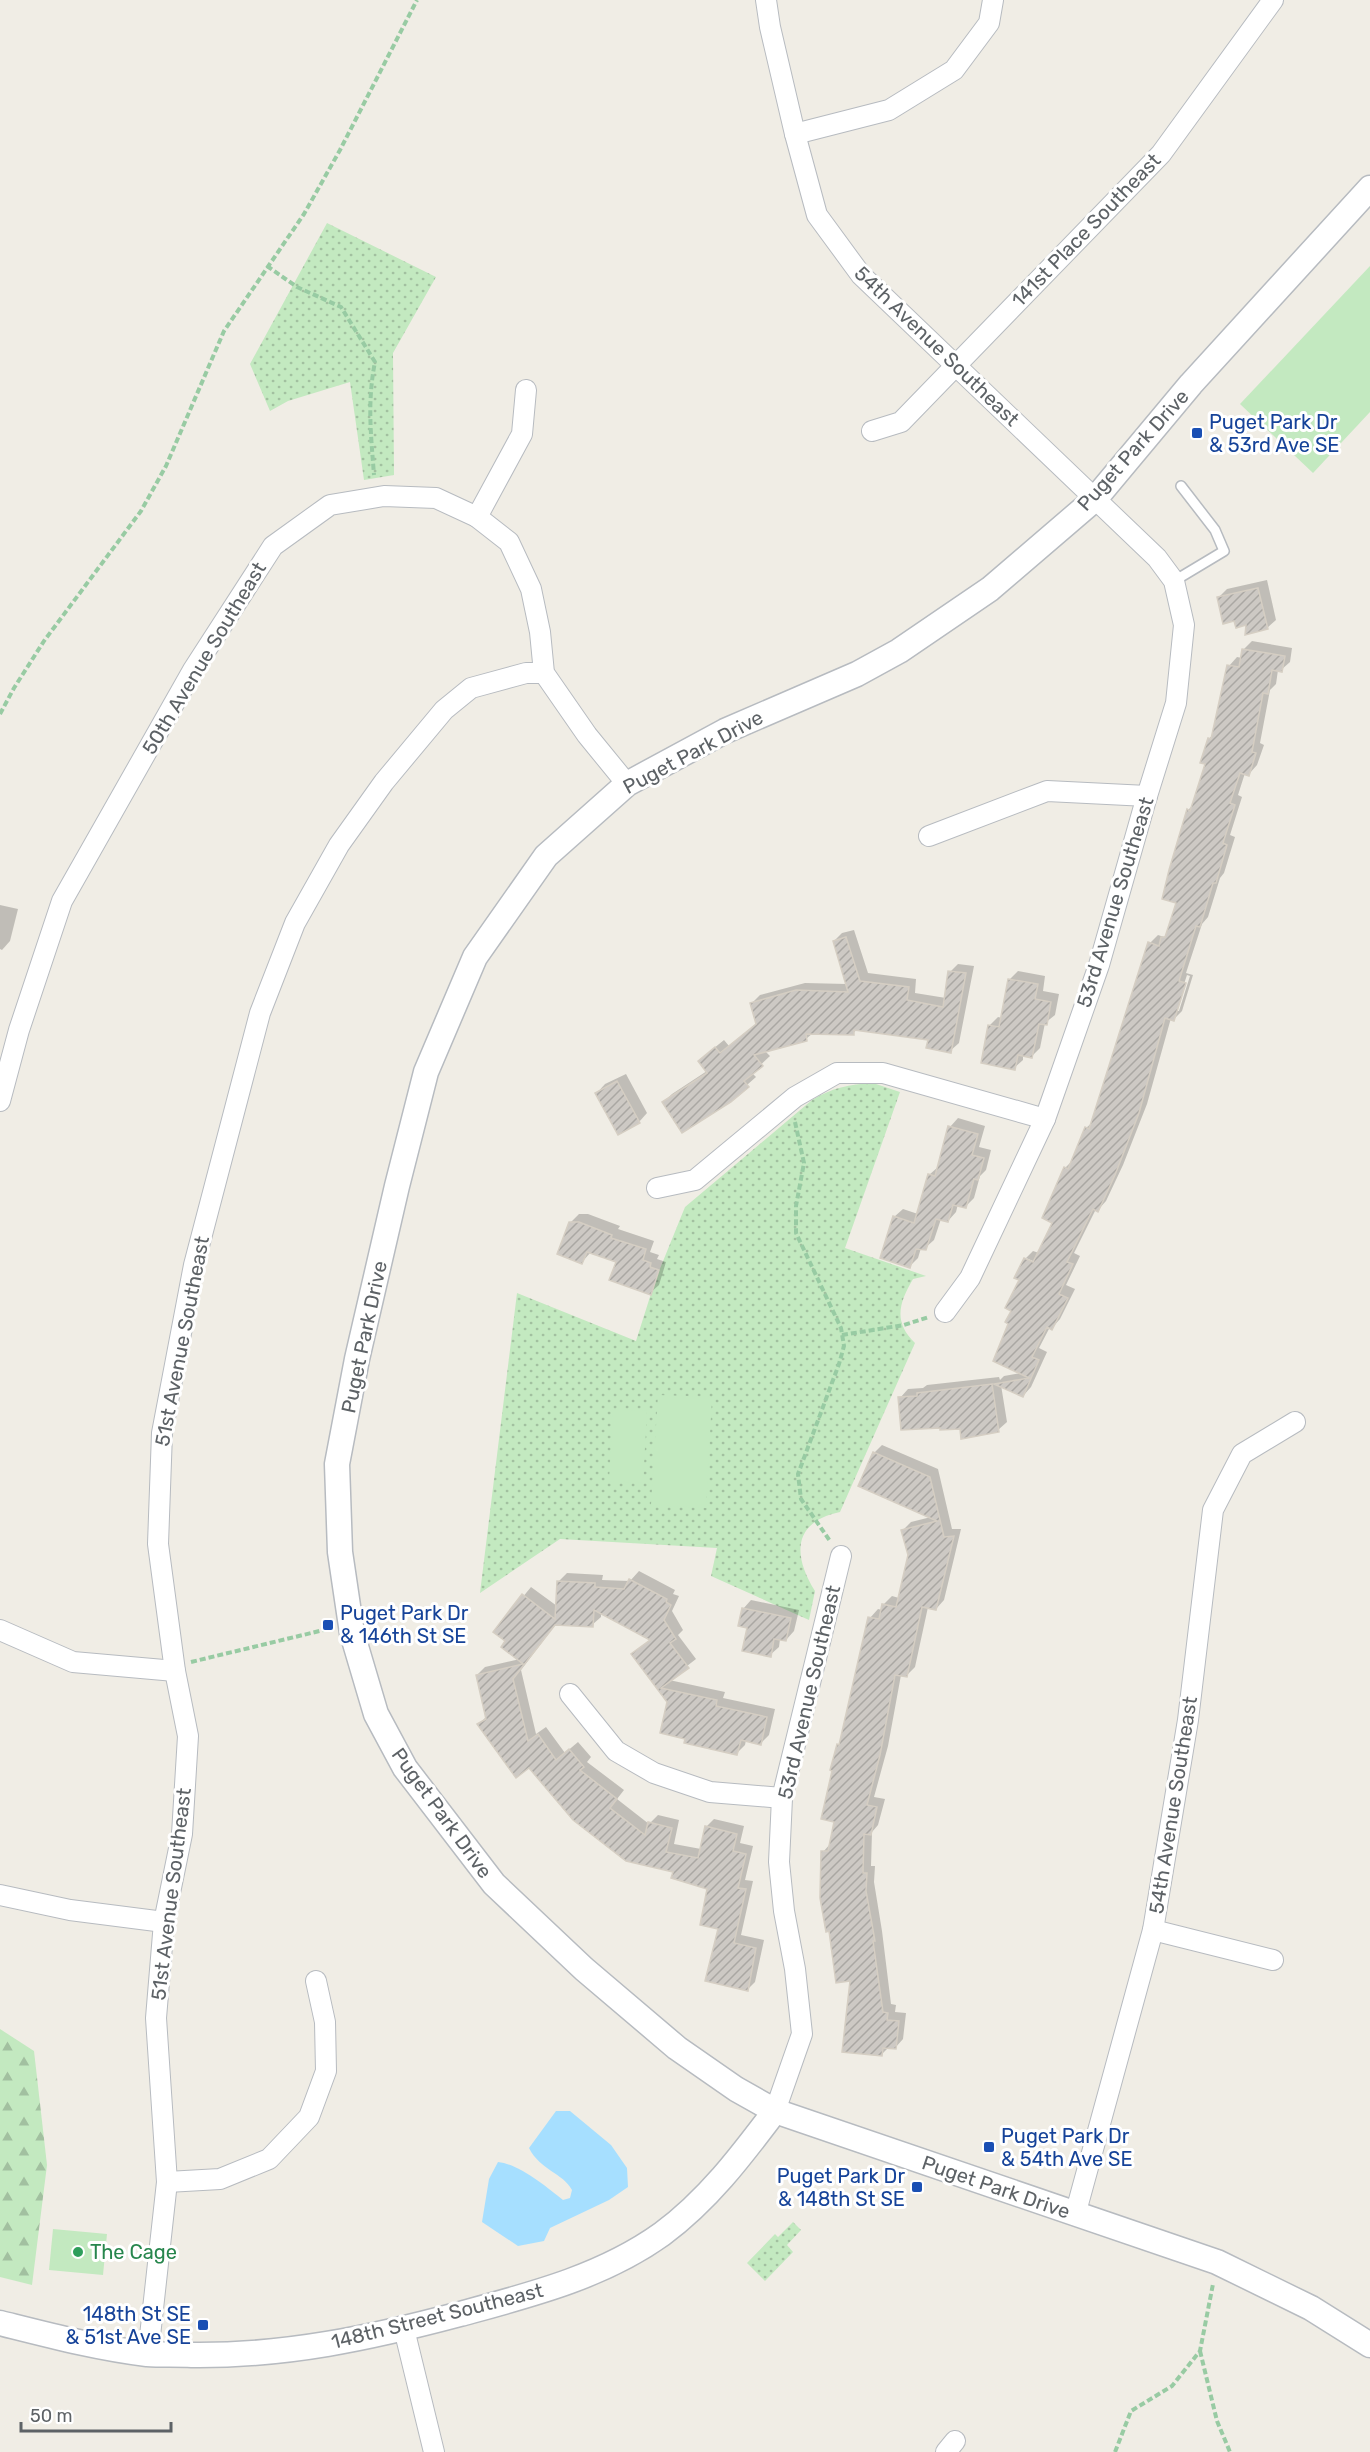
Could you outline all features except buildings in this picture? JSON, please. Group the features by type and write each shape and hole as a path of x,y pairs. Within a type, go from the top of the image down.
{"street":[{"name":"54th Avenue Southeast","path":"766,0 770,27 795,134 817,215 861,275 1095,499"},
{"path":"795,134 889,110 954,69 989,23 993,0"},
{"name":"141st Place Southeast","path":"872,431 901,422 1161,154 1273,0"},
{"name":"Puget Park Drive","path":"1370,188 1191,384 1095,499 990,589 899,651 857,674 725,731 627,784 546,856 475,957 426,1072 360,1347 338,1464 340,1552 350,1623 376,1714 400,1759 494,1884 584,1969 676,2048 736,2089 775,2111 1217,2262 1311,2308 1370,2345"},
{"path":"477,517 522,434 526,390"},
{"name":"50th Avenue Southeast","path":"0,1101 19,1030 62,901 193,670 273,546 330,504 384,496 436,498 477,517 509,542 531,589 540,632 544,673"},
{"name":"53rd Avenue Southeast","path":"945,1312 970,1278 1045,1119 1099,965 1176,703 1184,625 1174,581 1157,558 1095,499"},
{"path":"544,673 587,735 627,784"},
{"name":"51st Avenue Southeast","path":"148,2354 167,2182 156,2018 164,1922 182,1834 188,1736 175,1669 158,1544 162,1433 194,1265 260,1013 296,922 339,845 384,782 444,710 471,688 514,676 544,673"},
{"path":"928,836 1047,791 1147,796"},
{"path":"657,1188 695,1180 789,1102 837,1072 883,1073 1045,1119"},
{"name":"54th Avenue Southeast","path":"1075,2215 1152,1930 1188,1720 1213,1510 1242,1454 1295,1422"},
{"name":"53rd Avenue Southeast","path":"775,2111 802,2034 779,1862 782,1798 841,1556"},
{"path":"0,1630 73,1662 175,1669"},
{"path":"570,1694 616,1751 654,1773 710,1792 782,1798"},
{"path":"0,1895 70,1910 164,1922"},
{"path":"1152,1930 1273,1960"},
{"path":"167,2182 220,2179 269,2159 309,2117 326,2071 324,2022 316,1982"},
{"name":"148th Street Southeast","path":"0,2323 70,2341 148,2354 213,2355 278,2352 345,2342 404,2329 571,2282 613,2264 662,2234 703,2200 732,2168 775,2111"},
{"path":"404,2329 434,2452"}],"lane":[{"path":"1174,581 1224,551 1215,530 1181,486"}],"path":[{"path":"0,714 44,641 141,511 166,466 224,331 267,266 286,242 335,159 417,0"},
{"path":"267,266 297,287 341,307 375,362 369,392 374,475"},
{"path":"789,1102 801,1141 804,1163 796,1206 796,1233 827,1296 844,1346 798,1474 801,1499 841,1556"},
{"path":"842,1335 904,1325 945,1312"},
{"path":"175,1669 350,1623"},
{"path":"1217,2262 1200,2351 1217,2421 1230,2452"},
{"path":"1115,2452 1131,2411 1172,2386 1200,2351"}],"green space":[{"path":"327,223 436,277 393,353 394,475 364,480 350,382 288,401 270,411 250,364"},
{"path":"1370,266 1370,412 1313,473 1240,404"},
{"path":"873,1083 900,1092 845,1248 926,1276 913,1279 904,1296 900,1312 901,1320 903,1328 915,1343 840,1512 824,1517 813,1524 805,1532 801,1542 803,1565 815,1591 809,1620 711,1576 717,1548 560,1539 480,1593 517,1293 636,1341 655,1281 685,1207 812,1100 841,1087"},
{"path":"658,1395 712,1397 706,1508 651,1505"},
{"path":"613,1409 647,1411 643,1483 609,1481"},
{"path":"0,2029 34,2051 47,2165 32,2285 0,2277"},
{"path":"793,2222 801,2230 787,2245 793,2252 765,2281 747,2263 775,2234 778,2237"},
{"name":"The Cage","path":"53,2229 107,2234 103,2275 49,2270"}],"water":[{"path":"556,2111 570,2111 611,2145 627,2168 628,2187 609,2200 550,2228 544,2241 518,2246 482,2222 489,2179 498,2162 515,2167 563,2200 570,2198 572,2190 568,2184 539,2161 529,2148"}],"place":[{"name":"Puget Park Dr & 53rd Ave SE","path":"1197,433"},
{"name":"Puget Park Dr & 146th St SE","path":"328,1625"},
{"name":"Puget Park Dr & 54th Ave SE","path":"989,2147"},
{"name":"Puget Park Dr & 148th St SE","path":"917,2187"},
{"name":"The Cage","path":"78,2252"},
{"name":"148th St SE & 51st Ave SE","path":"203,2325"}]}
